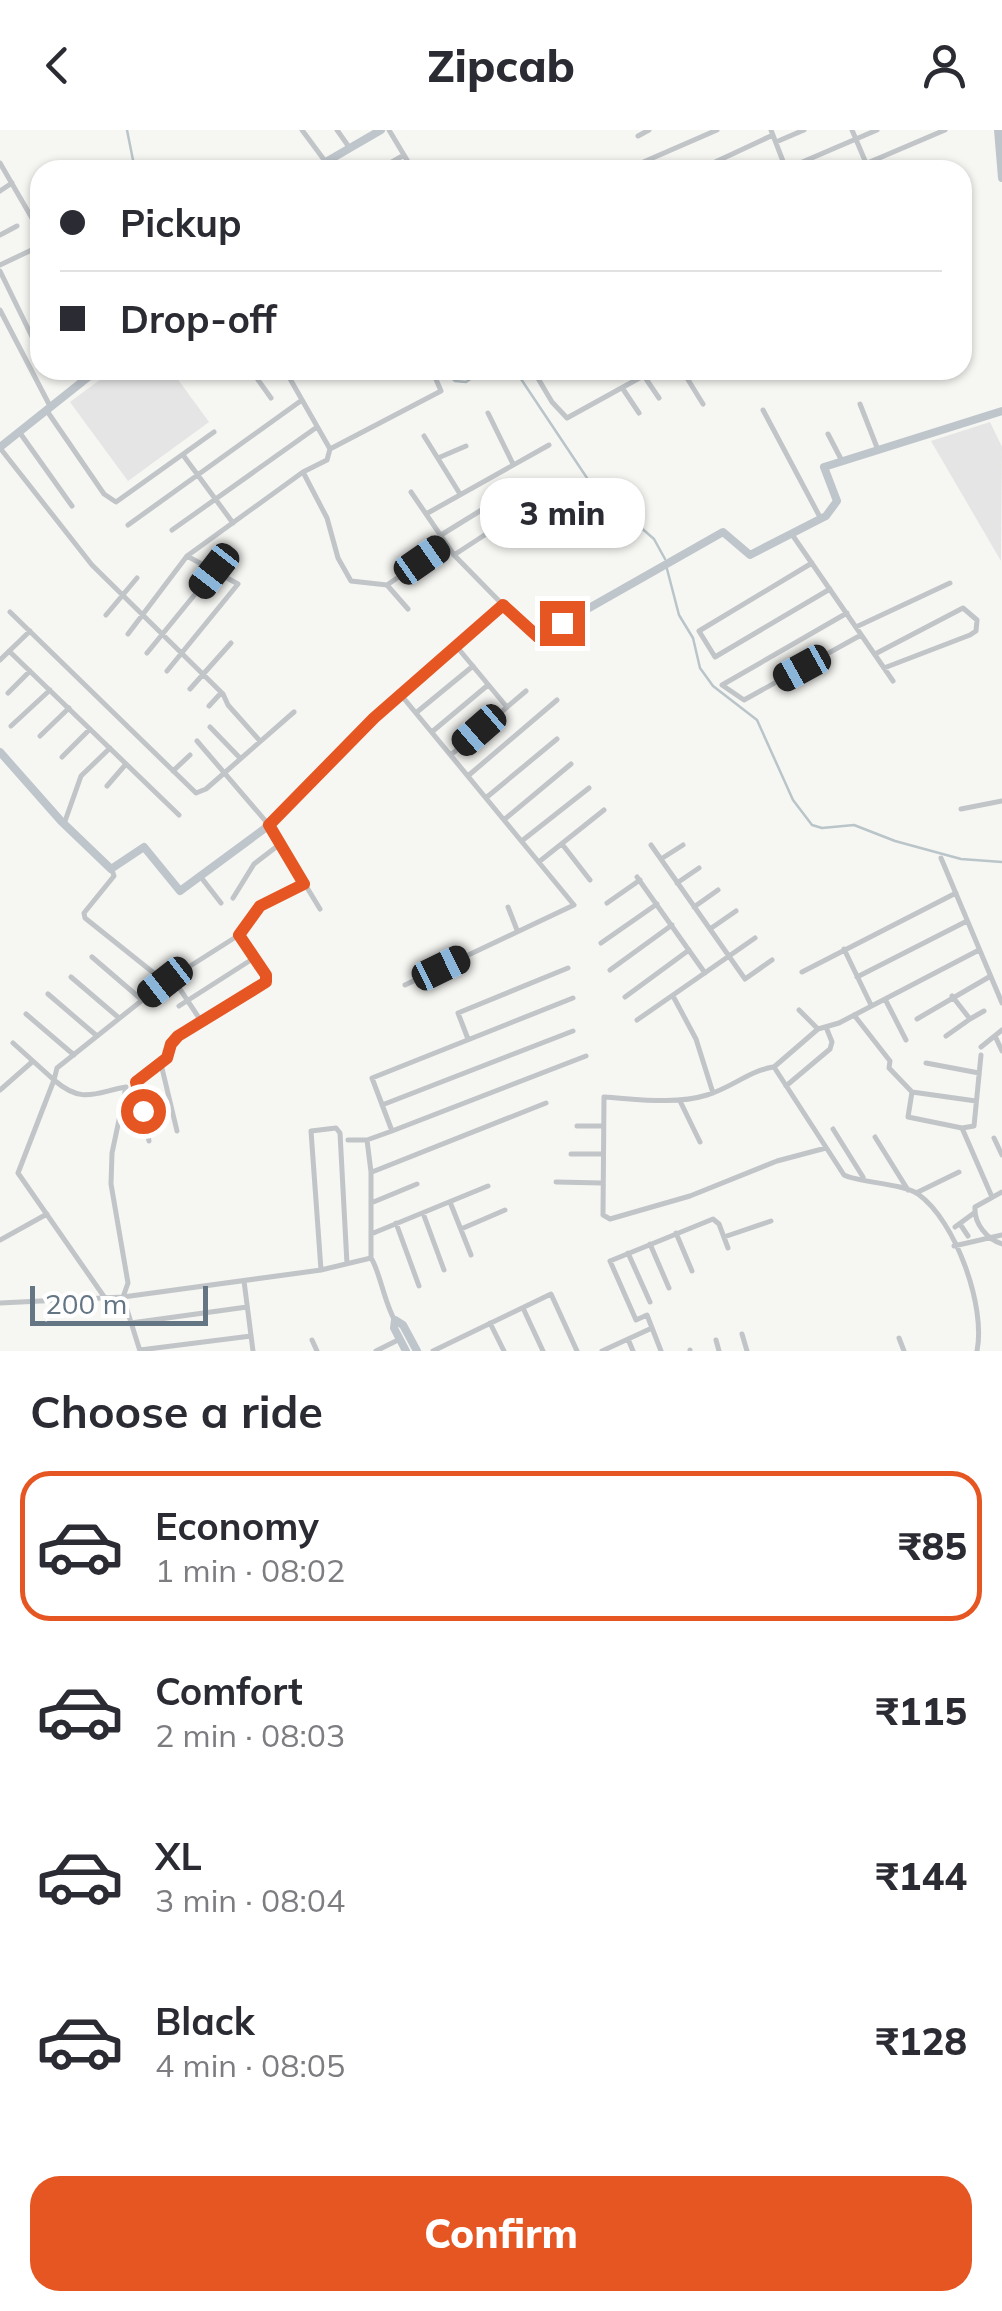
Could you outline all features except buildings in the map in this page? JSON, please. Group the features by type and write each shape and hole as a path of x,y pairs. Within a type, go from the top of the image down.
{"street":[{"path":"302,130 324,160"},
{"path":"336,130 349,148"},
{"path":"389,130 407,160"},
{"path":"638,136 649,130"},
{"path":"648,160 717,130"},
{"path":"720,160 773,136 804,130"},
{"path":"852,130 865,160"},
{"path":"802,160 877,130"},
{"path":"910,130 915,142"},
{"path":"873,160 945,130"},
{"path":"998,130 1002,178"},
{"path":"327,160 377,131"},
{"path":"773,136 782,160"},
{"path":"395,160 404,155"},
{"path":"0,164 30,214"},
{"path":"0,191 12,183"},
{"path":"0,234 17,226"},
{"path":"30,252 0,268 30,332"},
{"path":"0,310 30,371"},
{"path":"35,380 104,494 116,502 214,432"},
{"path":"85,380 0,448 120,596 221,692 260,741"},
{"path":"258,380 271,398"},
{"path":"128,634 187,556 303,472 328,460 330,449 291,380"},
{"path":"330,449 442,391 437,380"},
{"path":"539,380 567,418 638,380"},
{"path":"647,380 659,398"},
{"path":"688,380 703,404"},
{"path":"623,389 639,413"},
{"path":"128,526 302,400"},
{"path":"860,404 878,450"},
{"path":"763,410 821,518"},
{"path":"411,492 454,555 538,637 723,532 750,555 821,518 837,501 824,468 1002,411"},
{"path":"488,413 513,464"},
{"path":"172,530 317,427"},
{"path":"20,434 72,506"},
{"path":"828,434 842,461"},
{"path":"424,436 460,494"},
{"path":"426,514 549,445"},
{"path":"438,458 466,446"},
{"path":"183,455 233,523"},
{"path":"303,472 327,518 344,570 352,581 387,586 446,544"},
{"path":"441,535 483,509"},
{"path":"454,555 510,519"},
{"path":"792,533 893,681"},
{"path":"167,671 238,584 187,556"},
{"path":"812,563 699,630 716,658 830,589"},
{"path":"147,652 214,571"},
{"path":"106,615 137,578"},
{"path":"856,628 950,583"},
{"path":"387,586 408,609"},
{"path":"111,868 144,847 180,891 269,825 374,718 503,605"},
{"path":"874,654 964,608 974,615 977,626 970,635 884,668"},
{"path":"10,612 196,793 206,789 294,712"},
{"path":"846,613 722,684 744,700 860,635"},
{"path":"0,660 30,631"},
{"path":"190,690 231,643"},
{"path":"457,646 507,706"},
{"path":"10,651 179,815"},
{"path":"417,712 473,666"},
{"path":"8,694 30,671"},
{"path":"433,731 488,685"},
{"path":"12,726 50,690"},
{"path":"452,754 526,691"},
{"path":"209,706 221,692"},
{"path":"402,695 574,905 405,985"},
{"path":"469,775 556,700"},
{"path":"40,736 69,708"},
{"path":"210,727 240,758"},
{"path":"62,757 90,729"},
{"path":"487,797 557,740"},
{"path":"198,742 269,825 320,909"},
{"path":"64,824 81,776 110,748"},
{"path":"0,752 64,824 111,868 114,876 84,913 85,918 165,982"},
{"path":"174,771 190,754"},
{"path":"107,786 126,764"},
{"path":"505,819 571,764"},
{"path":"523,840 590,788"},
{"path":"961,809 1002,801"},
{"path":"540,861 604,810"},
{"path":"233,898 254,864 280,844"},
{"path":"562,844 590,880"},
{"path":"661,859 682,844"},
{"path":"651,845 745,979 772,960"},
{"path":"941,858 1002,1004"},
{"path":"678,883 699,868"},
{"path":"200,876 220,903"},
{"path":"607,903 638,878 705,973"},
{"path":"105,1298 18,1170 56,1068 165,982 239,935 260,906 304,884"},
{"path":"694,907 718,890"},
{"path":"802,972 956,893"},
{"path":"601,943 657,904"},
{"path":"508,907 517,930"},
{"path":"710,930 736,911"},
{"path":"857,977 967,922"},
{"path":"610,970 672,925"},
{"path":"149,1141 136,1082 161,1064 178,1036 266,982 266,975 239,935"},
{"path":"637,1020 755,938"},
{"path":"844,949 871,1006"},
{"path":"624,996 689,950"},
{"path":"826,1148 777,1160 690,1196 610,1219 603,1215 604,1096 680,1101 713,1093 749,1074 774,1068 818,1029 854,1015 979,950"},
{"path":"92,957 142,1000"},
{"path":"179,1006 254,958"},
{"path":"468,1040 458,1012 568,968"},
{"path":"917,1019 989,976"},
{"path":"172,977 202,1021"},
{"path":"71,978 120,1018"},
{"path":"48,994 96,1036"},
{"path":"673,996 696,1040 713,1093"},
{"path":"952,996 970,1019"},
{"path":"392,1132 372,1078 574,998"},
{"path":"886,999 906,1040"},
{"path":"799,1010 818,1029"},
{"path":"946,1036 984,1012"},
{"path":"26,1014 74,1055"},
{"path":"854,1015 890,1061 888,1068 912,1092 976,1101"},
{"path":"786,1086 830,1049 832,1042 826,1028"},
{"path":"900,1114 962,1128 974,1126 981,1051 1002,1030"},
{"path":"382,1105 573,1031"},
{"path":"995,1036 1002,1051"},
{"path":"13,1043 68,1092 103,1095 126,1087 112,1153 111,1184 128,1283 123,1297 140,1351 251,1336"},
{"path":"348,1140 367,1140 392,1132 586,1056"},
{"path":"0,1090 32,1062"},
{"path":"161,1064 177,1131"},
{"path":"926,1064 980,1073"},
{"path":"774,1068 844,1175 916,1192 942,1222 974,1289 977,1351"},
{"path":"908,1117 912,1092"},
{"path":"680,1101 700,1142"},
{"path":"371,1172 546,1103"},
{"path":"577,1126 603,1126"},
{"path":"321,1270 313,1130 336,1128 340,1133 347,1264"},
{"path":"962,1128 992,1197"},
{"path":"833,1129 863,1178"},
{"path":"875,1138 908,1190"},
{"path":"994,1138 1002,1155"},
{"path":"367,1140 371,1258"},
{"path":"571,1154 602,1154"},
{"path":"916,1192 960,1172"},
{"path":"556,1182 602,1183"},
{"path":"371,1203 417,1184"},
{"path":"371,1234 488,1186"},
{"path":"1002,1192 975,1207 974,1213 988,1238 1002,1244"},
{"path":"450,1202 471,1255"},
{"path":"461,1229 505,1210"},
{"path":"423,1212 444,1270"},
{"path":"968,1236 958,1225 974,1213"},
{"path":"0,1240 47,1214"},
{"path":"661,1351 647,1315 636,1320 610,1261 713,1219 728,1248"},
{"path":"724,1237 771,1221"},
{"path":"396,1224 419,1286"},
{"path":"676,1233 692,1271"},
{"path":"954,1246 1002,1235"},
{"path":"650,1244 668,1288"},
{"path":"628,1253 650,1302"},
{"path":"0,1304 123,1297 321,1270 371,1258"},
{"path":"371,1258 376,1262 377,1279 406,1351"},
{"path":"244,1281 253,1351"},
{"path":"433,1351 551,1294 577,1351"},
{"path":"131,1323 247,1307"},
{"path":"523,1308 543,1351"},
{"path":"395,1320 403,1324 416,1351"},
{"path":"490,1324 504,1351"},
{"path":"604,1350 652,1328"},
{"path":"742,1334 747,1351"},
{"path":"899,1338 904,1351"},
{"path":"376,1351 400,1339"},
{"path":"628,1339 633,1351"},
{"path":"312,1340 317,1351"},
{"path":"716,1340 719,1351"}],"shaded area":[{"path":"100,380 178,380 209,422 128,481 70,402"},
{"path":"990,422 1002,447 1001,561 931,441"}],"waterway":[{"path":"127,130 133,160"},
{"path":"454,380 469,380"},
{"path":"522,380 591,484 654,539 665,559"},
{"path":"667,569 679,615 693,638 700,668 713,686 757,720 793,800 812,825 854,825 961,859 1002,862"}],"route":[{"path":"143,1111 136,1082 167,1058 178,1036 266,982 266,975 239,935 260,906 304,884 269,825 374,718 503,605 538,637 562,623"}]}
